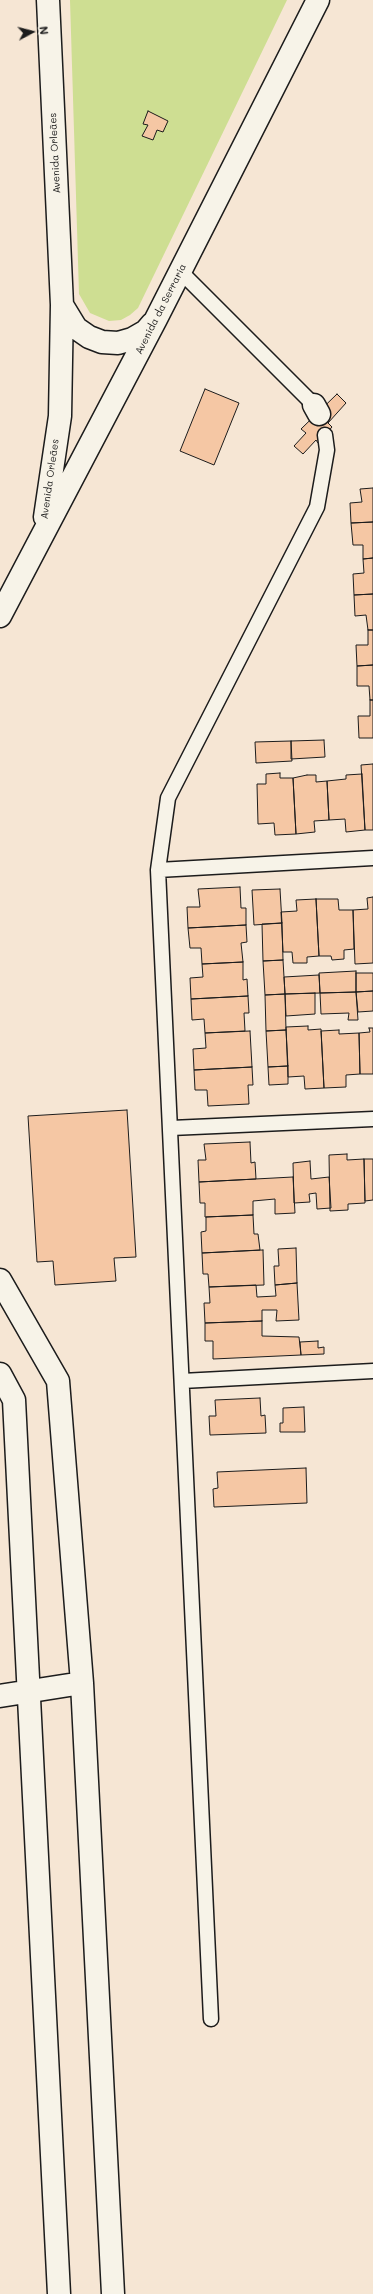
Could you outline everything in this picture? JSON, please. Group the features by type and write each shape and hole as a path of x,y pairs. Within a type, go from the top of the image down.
{"street":[{"name":"Avenida Orleães","path":"42,534 60,416 62,305 48,0"},
{"name":"Avenida da Serraria","path":"0,616 156,320 318,0"},
{"name":"Avenida Orleães","path":"62,305 76,328 89,337 102,342 118,343 132,339 146,331 156,320"},
{"path":"0,1280 58,1381 82,1683 113,2294"},
{"path":"0,1374 14,1400 59,2294"},
{"path":"0,1696 82,1683"}],"lane":[{"path":"180,272 317,409"},
{"path":"211,2019 158,870 168,798 317,507 327,450 325,435"},
{"path":"158,870 373,858"},
{"path":"170,1128 373,1119"},
{"path":"182,1381 373,1371"}],"green space":[{"path":"70,0 287,0 138,308 121,320 109,321 90,313 79,294"}],"building":[{"path":"148,111 168,121 163,132 157,130 153,140 142,136 148,125 143,124"},
{"path":"205,389 239,403 214,465 180,451"},
{"path":"337,394 346,403 328,423 332,427 318,443 316,440 303,454 294,446 306,433 301,429"},
{"path":"373,488 373,522 351,523 350,503 362,502 360,489"},
{"path":"373,522 373,558 363,559 363,545 353,545 351,523"},
{"path":"373,558 373,594 354,595 353,574 364,573 363,559"},
{"path":"373,594 373,630 368,630 366,615 355,616 354,595"},
{"path":"368,630 373,630 373,665 357,666 356,645 368,645"},
{"path":"373,665 373,700 370,700 369,686 357,686 357,666"},
{"path":"370,700 373,700 373,738 359,738 358,716 370,716"},
{"path":"324,740 325,757 291,759 291,741"},
{"path":"291,741 292,761 256,763 255,742"},
{"path":"373,764 373,830 365,830 361,765"},
{"path":"280,773 280,778 293,778 296,834 275,835 274,823 258,824 257,784 266,784 266,774"},
{"path":"362,774 365,830 346,832 345,819 329,820 327,781 346,779 346,775"},
{"path":"316,775 316,782 327,781 329,820 314,821 315,832 296,834 293,778"},
{"path":"240,887 241,908 246,908 246,925 188,928 187,907 200,907 198,889"},
{"path":"280,889 282,923 254,925 252,890"},
{"path":"373,897 373,963 355,964 353,910 368,909 367,898"},
{"path":"316,899 338,899 339,910 353,910 354,949 344,950 344,959 332,960 331,956 319,956"},
{"path":"316,899 319,956 307,957 307,963 293,963 292,952 283,952 281,912 297,911 296,900"},
{"path":"282,923 283,960 263,961 262,924"},
{"path":"246,925 247,942 241,943 243,962 202,964 201,948 190,948 188,928"},
{"path":"283,960 285,994 265,995 263,961"},
{"path":"243,962 243,980 247,979 248,996 191,999 190,978 203,977 202,964"},
{"path":"356,971 356,992 320,993 319,973"},
{"path":"356,973 373,973 373,991 356,992"},
{"path":"319,975 320,993 285,994 284,977"},
{"path":"373,991 373,1011 358,1012 356,992"},
{"path":"356,992 358,1020 348,1020 349,1013 321,1014 320,993"},
{"path":"315,993 315,1014 286,1016 285,994"},
{"path":"285,994 286,1030 266,1031 265,995"},
{"path":"248,996 249,1013 244,1013 245,1031 205,1033 204,1019 192,1020 191,999"},
{"path":"308,1026 308,1030 321,1029 324,1088 305,1089 304,1076 288,1077 286,1027"},
{"path":"369,1028 373,1028 373,1074 360,1074 359,1033 370,1032"},
{"path":"286,1030 288,1066 268,1067 266,1031"},
{"path":"339,1030 339,1034 359,1033 360,1074 346,1075 346,1087 324,1088 321,1031"},
{"path":"250,1031 252,1067 194,1070 193,1049 206,1048 205,1033"},
{"path":"288,1066 288,1084 269,1085 268,1067"},
{"path":"252,1067 253,1085 248,1085 249,1104 208,1106 207,1090 195,1090 194,1070"},
{"path":"127,1110 136,1257 114,1258 116,1281 55,1285 53,1261 37,1262 28,1116"},
{"path":"250,1142 251,1163 255,1162 256,1179 199,1182 198,1160 206,1160 204,1144"},
{"path":"347,1154 347,1160 364,1159 365,1203 348,1204 348,1210 330,1211 329,1155"},
{"path":"364,1159 373,1159 373,1200 365,1201"},
{"path":"310,1161 311,1179 329,1177 331,1208 317,1209 316,1193 309,1194 310,1202 294,1203 293,1163"},
{"path":"293,1177 295,1213 275,1214 275,1199 253,1201 253,1215 205,1217 205,1203 200,1203 199,1182"},
{"path":"253,1215 254,1234 258,1234 260,1250 202,1253 201,1232 206,1231 206,1217"},
{"path":"296,1248 297,1283 275,1285 274,1266 279,1266 278,1249"},
{"path":"263,1250 264,1285 209,1287 208,1274 203,1274 202,1253"},
{"path":"297,1283 299,1320 276,1321 277,1310 262,1310 262,1321 205,1323 204,1303 210,1303 209,1287 256,1285 257,1297 276,1296 275,1285"},
{"path":"262,1321 262,1336 299,1337 301,1355 213,1359 213,1341 205,1341 205,1323"},
{"path":"318,1341 318,1348 324,1347 324,1354 301,1355 300,1342"},
{"path":"260,1398 261,1416 265,1415 266,1433 210,1435 209,1416 216,1416 215,1400"},
{"path":"304,1407 305,1432 280,1432 280,1423 283,1423 283,1408"},
{"path":"306,1468 307,1503 214,1507 213,1489 218,1488 217,1472"}]}
